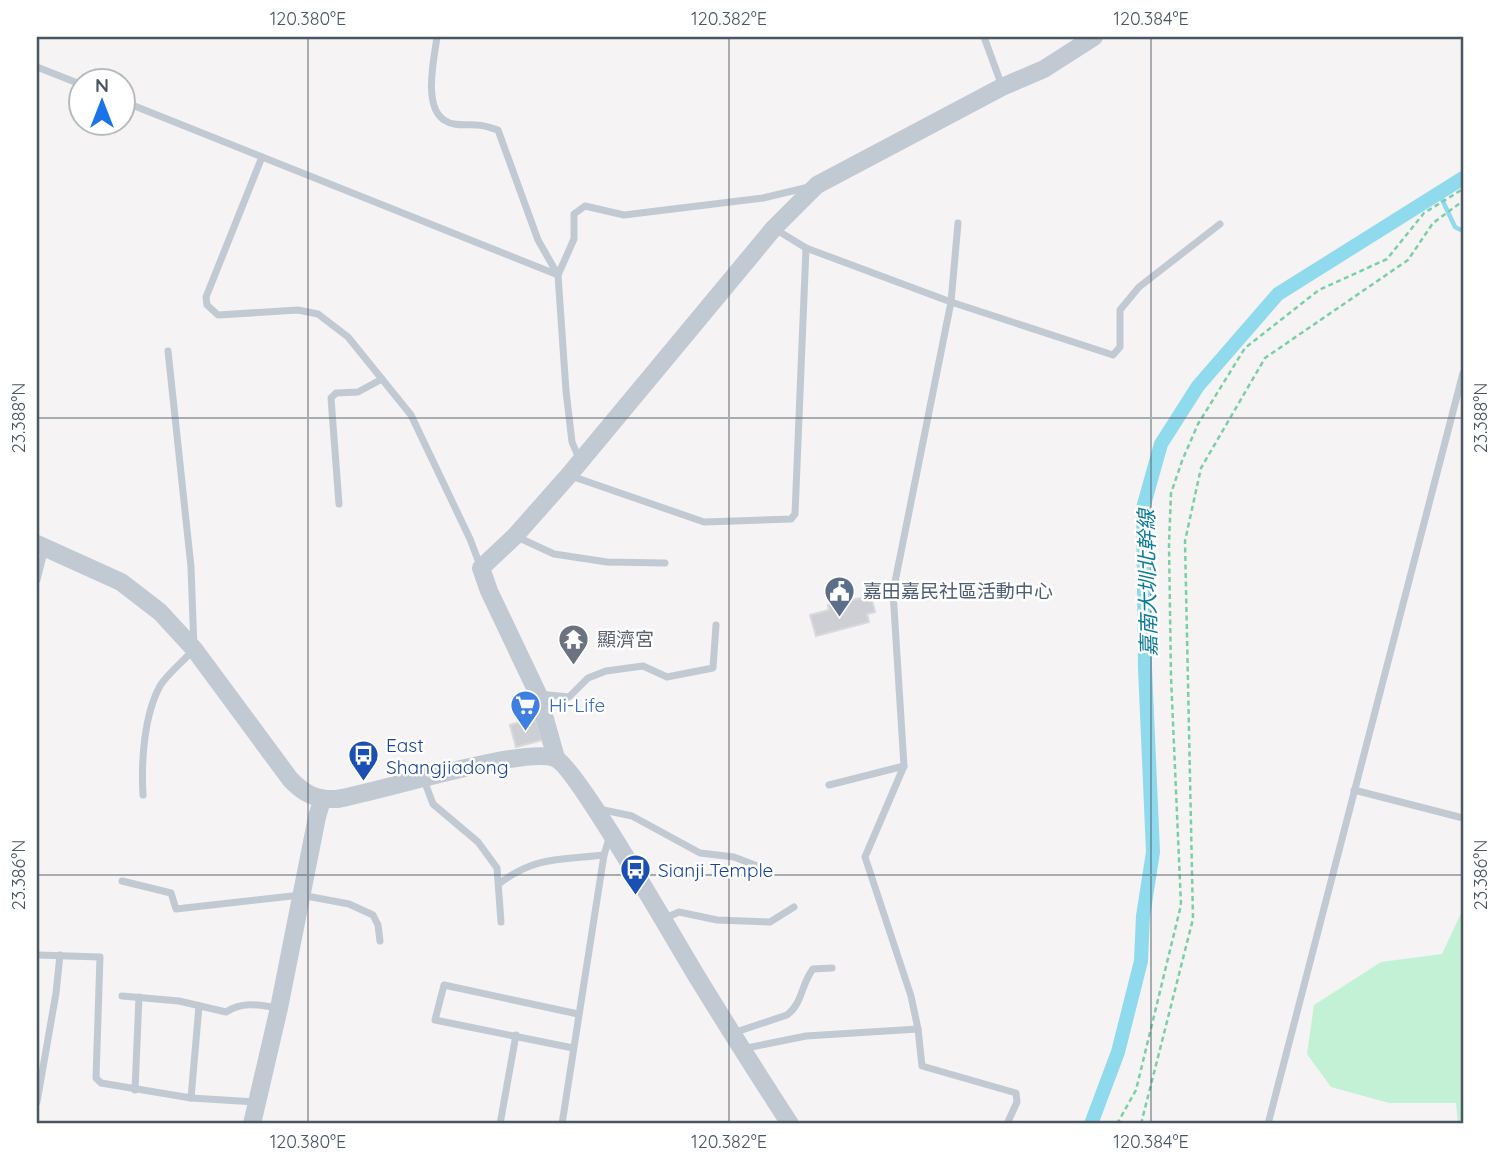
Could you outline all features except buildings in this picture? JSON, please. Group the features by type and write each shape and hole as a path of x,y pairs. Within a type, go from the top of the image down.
{"street":[{"path":"790,1124 595,808 575,777 556,758 538,694 489,591 481,568 515,536 774,228 817,185 1002,87 1044,69 1094,37"},
{"path":"41,546 121,582 160,612 194,649 290,779 309,796 322,800 353,796 511,758 556,758"},
{"path":"252,1124 322,800"}],"lane":[{"path":"437,37 432,74 433,106 444,120 462,126 478,125 498,131 538,240 558,275 574,468 704,523 791,519 795,514 806,248"},
{"path":"984,37 1002,87"},
{"path":"37,67 66,78"},
{"path":"136,107 558,275"},
{"path":"262,157 206,297 207,305 218,315 298,310 318,314 348,337 411,415 481,568"},
{"path":"558,275 574,239 574,214 585,206 624,215 763,198 817,185"},
{"path":"958,223 951,302 893,592 904,766 865,857 911,996 922,1066 1016,1093 1017,1102 1007,1124"},
{"path":"774,228 806,248 951,302 1112,355 1119,347 1120,310 1126,302 1139,287 1220,224"},
{"path":"143,795 141,768 150,713 161,684 194,649 191,567 169,351"},
{"path":"1268,1124 1462,387 1463,373"},
{"path":"339,504 331,398 336,393 358,392 382,379"},
{"path":"515,536 554,554 607,562 665,563"},
{"path":"37,580 41,546"},
{"path":"538,694 569,697 588,678 625,667 643,666 667,677 713,668 716,625"},
{"path":"829,785 904,766"},
{"path":"424,779 433,804 478,842 497,868 501,922"},
{"path":"1354,790 1463,818"},
{"path":"595,808 632,816 700,853 734,857 760,867"},
{"path":"562,1124 604,855 610,835"},
{"path":"500,883 518,870 540,862 604,855"},
{"path":"122,881 171,892 176,909 301,895 349,904 373,915 378,925 380,941"},
{"path":"662,920 679,912 717,920 770,922 794,907"},
{"path":"37,955 100,957 96,1078 101,1083 191,1097 257,1102"},
{"path":"37,1101 60,955"},
{"path":"737,1041 794,1010 813,969 832,968"},
{"path":"573,1048 435,1020 444,985 578,1014"},
{"path":"122,996 179,1001 226,1012 236,1005 253,1003 279,1008"},
{"path":"135,1090 139,996"},
{"path":"191,1097 199,1006"},
{"path":"737,1041 918,1029"},
{"path":"500,1124 516,1035"}],"path":[{"path":"1117,1124 1136,1090 1181,905 1171,677 1169,544 1171,493 1182,461 1198,424 1245,348 1319,290 1387,259 1424,213 1463,189"},
{"path":"1141,1124 1193,919 1185,541 1201,468 1265,358 1408,260 1433,223 1463,201"}],"green space":[{"path":"1463,909 1463,1124 1458,1124 1456,1103 1389,1103 1331,1087 1307,1054 1314,1005 1381,962 1442,954"}],"waterway":[{"name":"嘉南大圳北幹線","path":"1091,1124 1118,1052 1141,961 1143,916 1153,852 1145,668 1143,508 1161,444 1198,386 1278,294 1463,178"},
{"path":"1439,193 1455,227 1463,231"}],"place":[{"name":"嘉田嘉民社區活動中心","path":"840,618"},
{"name":"顯濟宮","path":"574,666"},
{"name":"Hi-Life","path":"526,732"},
{"name":"East Shangjiadong","path":"363,783"},
{"name":"Sianji Temple","path":"635,897"}]}
